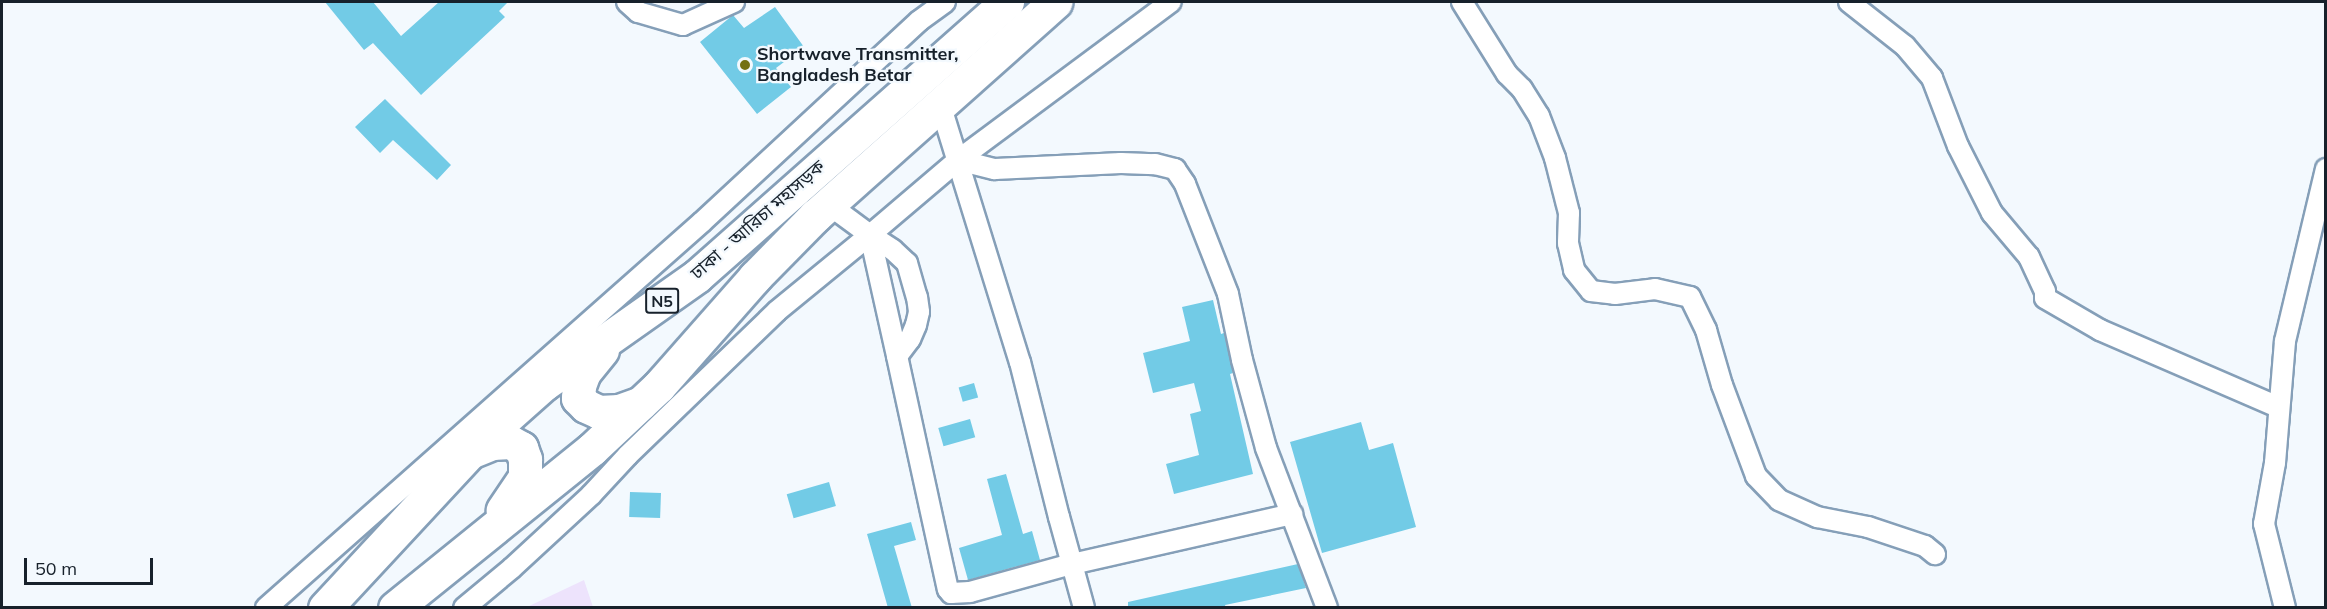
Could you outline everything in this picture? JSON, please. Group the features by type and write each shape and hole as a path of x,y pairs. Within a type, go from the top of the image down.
{"highway":[{"name":"ঢাকা - আরিচা মহাসড়ক","path":"325,608 470,452 544,384 697,276 1007,2"},
{"name":"ঢাকা - আরিচা মহাসড়ক","path":"395,608 592,449 640,403 755,277 828,204 1055,2"},
{"path":"623,330 584,372 578,398 586,406 599,412 619,411 640,403"},
{"path":"470,452 492,443 510,442 521,448 525,459 525,477 513,498 478,540"}],"street":[{"path":"627,2 638,12 683,25 734,2"},
{"path":"266,608 702,222 919,21 945,2"},
{"path":"464,608 512,568 591,495 628,455 777,311 958,160 1171,2"},
{"path":"1462,2 1507,74 1522,89 1539,116 1555,158 1569,213 1568,243 1574,270 1591,291 1615,294 1655,289 1690,297 1706,330 1722,385 1756,476 1779,501 1817,517 1868,527 1925,546 1935,554"},
{"path":"1849,2 1905,46 1932,78 1958,146 1992,213 2029,257 2045,298 2100,330 2278,407"},
{"path":"940,104 1020,362 1084,608"},
{"path":"958,160 995,169 1121,163 1155,164 1175,170 1185,184 1228,294 1242,360 1266,448 1327,608"},
{"path":"2285,608 2264,524 2275,463 2285,341 2325,169"},
{"path":"828,204 893,250 907,263 920,312 910,339 897,356"},
{"path":"870,235 948,590 957,594 970,592 1072,564 1292,514"}],"shaded area":[{"path":"584,580 593,607 527,607"}],"building":[{"path":"325,2 373,2 401,36 439,2 508,2 499,11 505,17 421,95 373,43 364,50"},
{"name":"Shortwave Transmitter, Bangladesh Betar","path":"775,7 804,47 776,68 791,87 757,114 700,42 733,15 744,28"},
{"path":"385,99 451,165 437,180 393,140 380,153 355,127"},
{"path":"1213,300 1221,334 1224,333 1233,373 1230,374 1253,474 1174,494 1166,464 1199,455 1190,414 1201,411 1194,383 1153,393 1143,353 1190,341 1182,307"},
{"path":"974,383 978,397 963,402 959,387"},
{"path":"970,419 975,437 944,446 938,428"},
{"path":"1361,422 1369,450 1393,443 1416,527 1322,553 1290,442"},
{"path":"1006,474 1023,534 1032,531 1040,560 968,580 959,548 1002,535 987,479"},
{"path":"829,482 836,506 794,518 787,494"},
{"path":"630,492 661,493 660,518 629,517"},
{"path":"911,522 916,540 894,546 912,608 888,608 867,534"},
{"path":"1298,564 1306,588 1225,605 1226,608 1128,608 1128,602"}],"place":[{"name":"Shortwave Transmitter, Bangladesh Betar","path":"745,65"}]}
